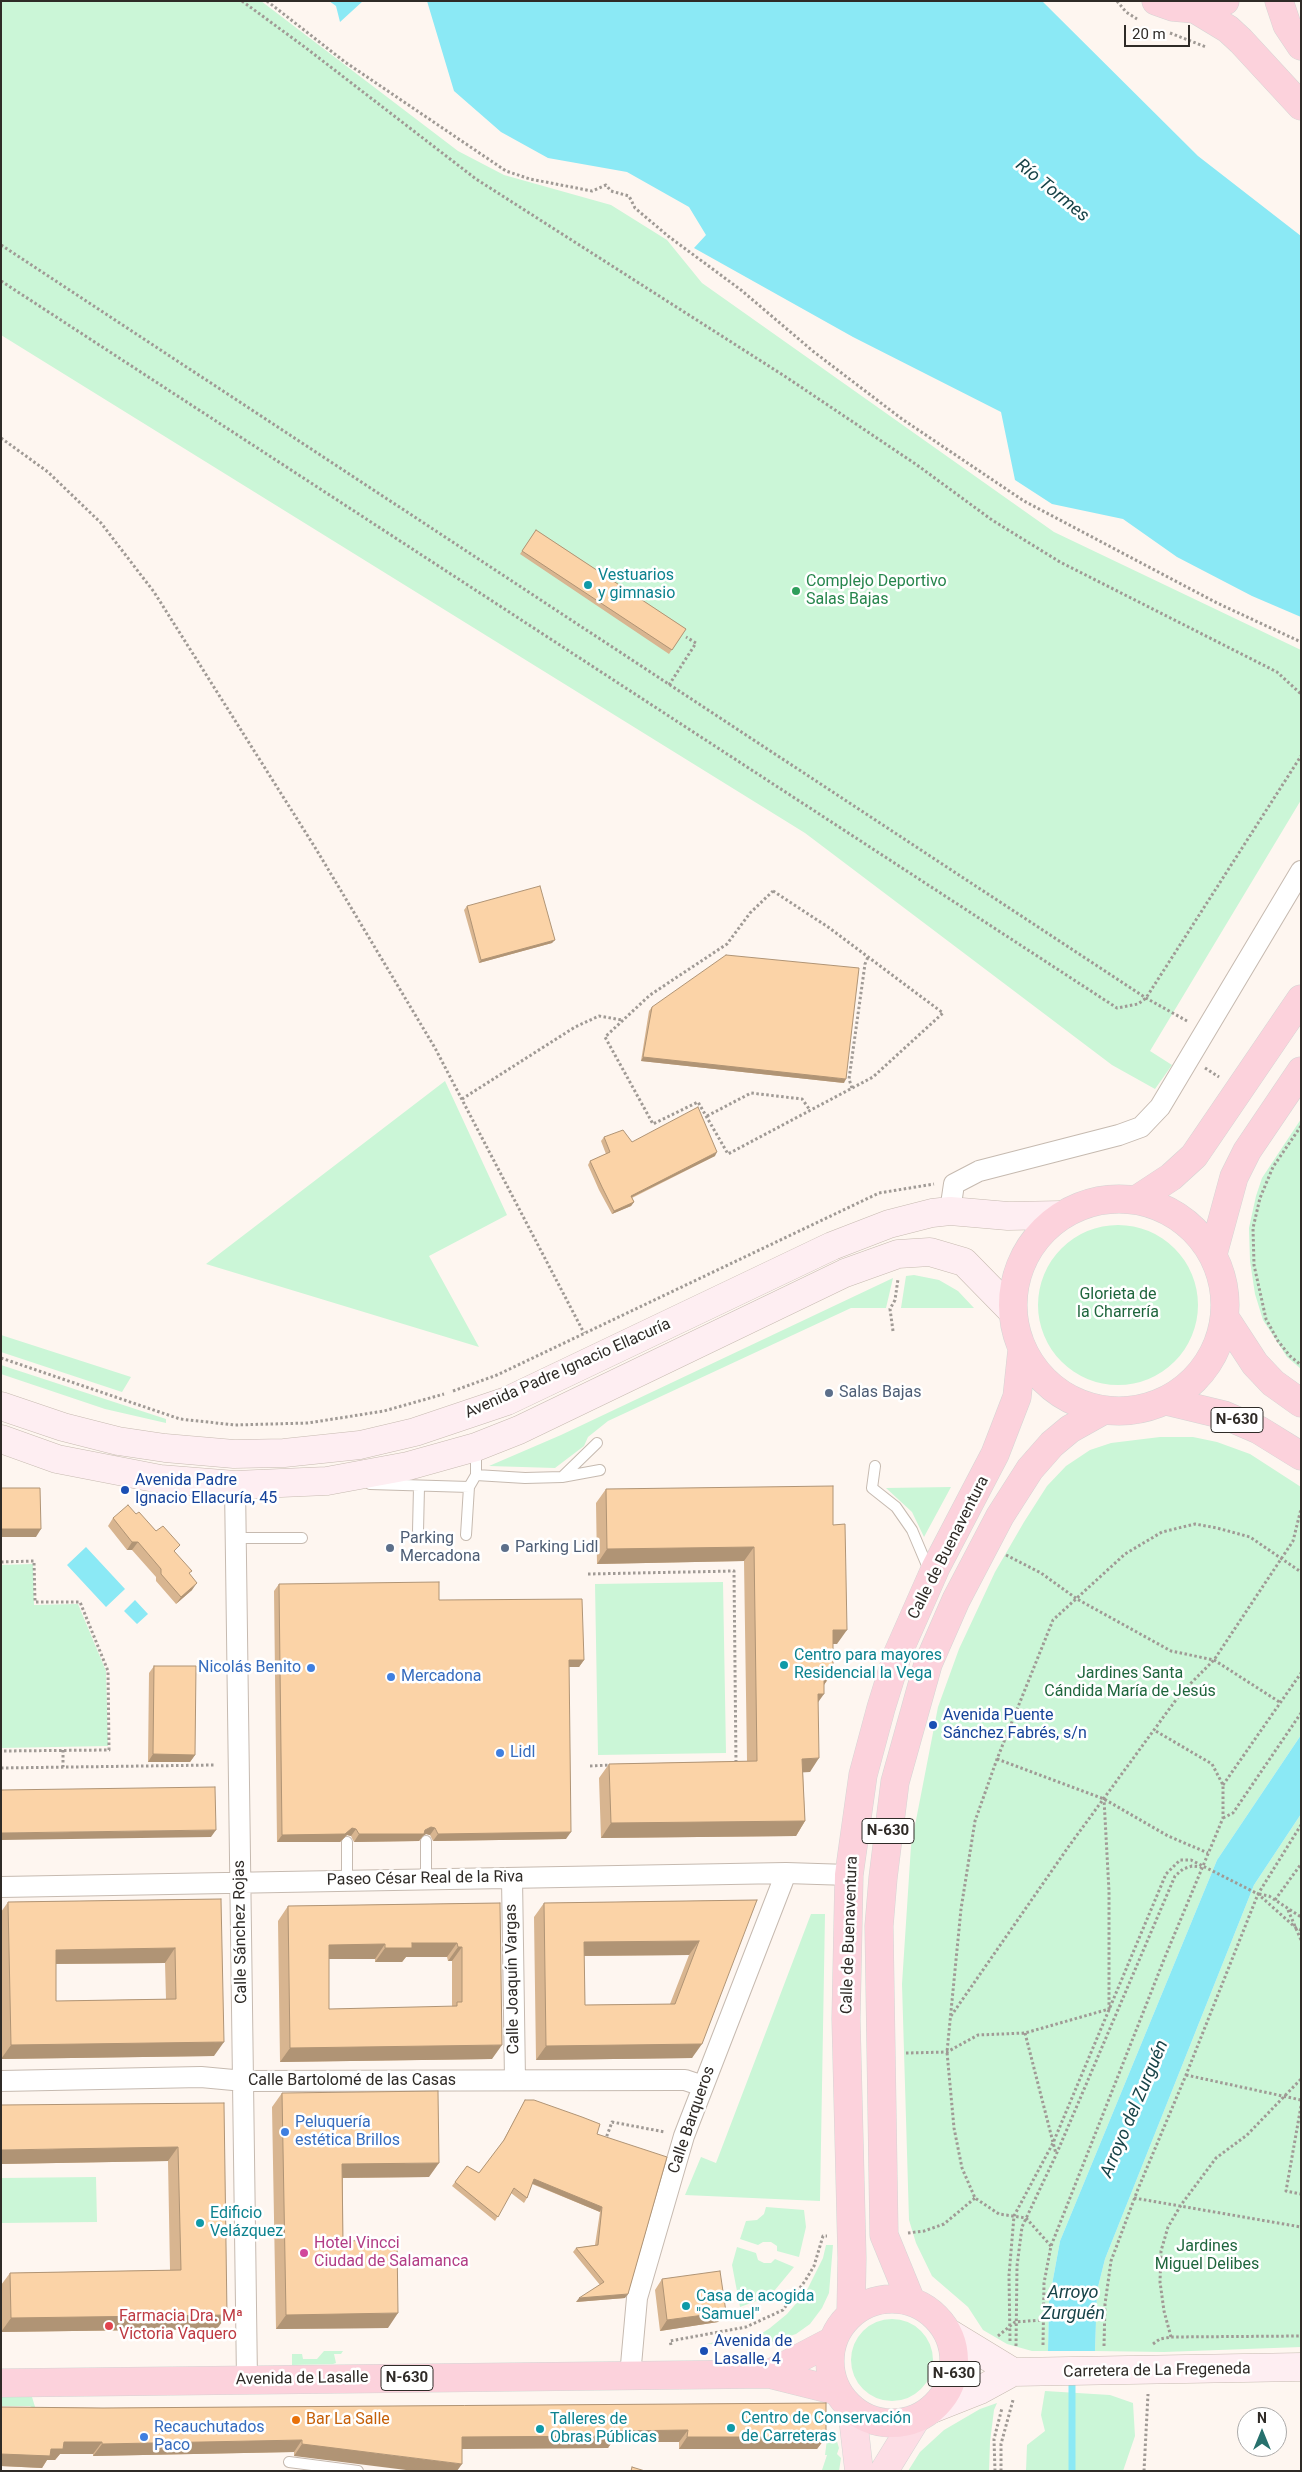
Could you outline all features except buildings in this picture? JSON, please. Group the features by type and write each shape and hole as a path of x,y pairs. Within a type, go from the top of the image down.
{"highway":[{"path":"1149,12 1173,7 1195,9 1225,1"},
{"path":"1279,1 1287,25 1301,46"},
{"path":"1195,9 1228,29 1301,106"},
{"path":"1136,1200 1171,1177 1194,1156 1301,999"},
{"path":"1213,1254 1234,1177 1247,1151 1301,1071"},
{"name":"N-630","path":"1110,1199 1136,1200 1167,1210 1180,1219 1193,1229 1213,1254 1225,1296 1225,1318 1218,1343 1206,1367 1188,1386 1166,1400 1136,1410 1104,1410 1070,1400 1042,1379 1022,1350 1012,1310 1017,1273 1034,1240 1062,1214 1086,1204 1110,1199"},
{"path":"1225,1318 1256,1364 1273,1383 1301,1404"},
{"name":"Calle de Buenaventura","path":"852,2313 846,2020 849,1875 864,1775 881,1708 898,1653 936,1567 995,1454 1016,1397 1022,1350"},
{"name":"N-630","path":"1166,1400 1224,1415 1259,1430 1301,1456"},
{"name":"Calle de Buenaventura","path":"910,2301 884,2235 879,1971 882,1878 895,1782 928,1664 956,1600 995,1524 1030,1469 1052,1444 1070,1429 1104,1410"},
{"name":"N-630","path":"880,2299 910,2301 933,2313 949,2333 955,2354 954,2374 946,2394 924,2414 900,2423 883,2423 867,2418 845,2400 830,2367 832,2341 840,2325 852,2313 880,2299"},
{"name":"Avenida de Lasalle","path":"770,2374 832,2341"},
{"name":"Avenida de Lasalle","path":"1,2383 770,2374 845,2400"},
{"name":"Avenida de Lasalle","path":"1,2375 45,2381"}],"main road":[{"name":"Avenida Padre Ignacio Ellacuría","path":"1,1406 63,1427 118,1441 155,1447 234,1454 308,1451 391,1439 458,1419 507,1401 832,1246 889,1224 932,1213 950,1211 1008,1216 1062,1214"},
{"name":"Avenida Padre Ignacio Ellacuría","path":"1,1439 57,1458 112,1471 160,1479 235,1485 327,1481 408,1466 476,1447 519,1430 845,1273 898,1254 930,1252 964,1262 1012,1310"},
{"path":"949,2333 1019,2367"},
{"name":"Carretera de La Fregeneda","path":"924,2414 980,2390 1019,2367 1108,2360 1301,2367"},
{"path":"845,2400 859,2471"},
{"path":"884,2471 924,2414"}],"street":[{"path":"950,1211 954,1184 979,1171 1120,1135 1141,1127 1160,1107 1301,871"},
{"name":"Calle Sánchez Rojas","path":"235,1485 247,2380"},
{"name":"Paseo César Real de la Riva","path":"1,1886 786,1873 849,1875"},
{"name":"Calle Barqueros","path":"630,2376 637,2298 684,2136 786,1873"},
{"name":"Calle Joaquín Vargas","path":"512,1878 515,2080"},
{"name":"Calle Bartolomé de las Casas","path":"1,2080 201,2077 244,2082 679,2080 703,2086"}],"lane":[{"path":"562,1477 597,1443"},
{"path":"466,1535 469,1487 476,1476 476,1447"},
{"path":"875,1466 872,1488 896,1507 912,1530 926,1563 936,1567"},
{"path":"476,1476 562,1477 600,1470"},
{"name":"Avenida Padre Ignacio Ellacuría","path":"327,1481 469,1487"},
{"path":"418,1531 420,1486"},
{"path":"236,1538 302,1538"},
{"path":"426,1841 426,1880"},
{"path":"347,1842 347,1881"},
{"path":"288,2462 358,2471"}],"path":[{"path":"242,1 329,65 476,179 786,377 917,465 992,520 1060,562 1277,672 1301,694"},
{"path":"267,1 344,62 506,171 530,179 592,191 606,184 611,191 629,196 635,208 668,236 741,290 821,357 902,419 1024,501 1217,603 1301,642"},
{"path":"1117,1 1126,12 1149,12"},
{"path":"1167,32 1214,50"},
{"path":"1,245 1146,998 1205,1032"},
{"path":"1,280 1117,1008 1138,1004 1146,998 1301,756"},
{"path":"1,438 48,472 101,522 154,592 316,849 435,1048 596,1358"},
{"path":"669,685 696,643 686,637"},
{"path":"773,890 868,957 943,1013 873,1076 728,1154 698,1102 652,1124 605,1037 650,995 727,944 750,913 773,890"},
{"path":"852,1088 849,1079 865,964 868,957"},
{"path":"462,1099 575,1027 599,1016 622,1020"},
{"path":"1199,1065 1222,1079"},
{"path":"707,1116 751,1093 802,1099 810,1110"},
{"path":"1301,1126 1269,1176 1260,1198 1253,1228 1254,1265 1266,1319 1278,1341 1290,1356 1301,1365"},
{"path":"1,1358 180,1419 234,1425 308,1423 384,1411 446,1393 497,1375 880,1193 924,1184 954,1184"},
{"path":"893,1331 890,1309 895,1300 900,1270"},
{"path":"950,2018 1181,1693 1214,1660 1293,1541 1301,1509"},
{"path":"1051,2246 1026,2218 1000,2214 975,2198 962,2168 954,2128 947,2052 961,1909 975,1821 997,1759 1053,1620 1125,1554 1162,1532 1195,1524 1217,1528 1250,1538 1283,1558 1301,1572"},
{"path":"1001,1552 1041,1572 1077,1600 1171,1651 1214,1660 1282,1703"},
{"path":"1,1562 34,1562 35,1602 80,1602 108,1671 110,1750 1,1751"},
{"path":"588,1574 734,1571 736,1763 726,1763"},
{"path":"1223,1785 1282,1703 1301,1672"},
{"path":"1223,1818 1233,1813 1301,1713"},
{"path":"1043,2345 1044,2283 1051,2246 1165,1957 1223,1818 1223,1785 1212,1764 1154,1730"},
{"path":"63,1750 63,1767"},
{"path":"997,1759 1104,1799 1168,1836 1208,1853"},
{"path":"1,1768 214,1765"},
{"path":"590,1766 619,1765"},
{"path":"1104,1799 1109,1891 1109,2009"},
{"path":"1108,2360 1105,2304 1111,2261 1134,2198 1186,2075 1258,1894 1301,1825"},
{"path":"1019,2367 1010,2326 1009,2275 1014,2216 1053,2143 1166,1874 1180,1860 1191,1860 1258,1894 1296,1928 1301,1930"},
{"path":"1275,1900 1301,1864"},
{"path":"1001,2471 1001,2444 1019,2367 1015,2322 1017,2266 1022,2227 1056,2155 1175,1876 1183,1869 1192,1866 1204,1867"},
{"path":"1258,1894 1269,1896 1301,1917"},
{"path":"1287,1908 1301,1940"},
{"path":"881,2053 947,2052 978,2035 1025,2034 1109,2009"},
{"path":"1025,2034 1056,2155"},
{"path":"1186,2075 1301,2100"},
{"path":"1171,2337 1164,2311 1160,2282 1161,2251 1168,2226 1216,2158 1247,2135 1301,2079"},
{"path":"1301,2106 1286,2191 1301,2194"},
{"path":"603,2146 612,2122 684,2136"},
{"path":"906,2233 924,2231 944,2224 975,2198"},
{"path":"1134,2198 1301,2227"},
{"path":"671,2345 670,2341 746,2327 783,2310 814,2266 823,2236 835,2235"},
{"path":"995,2337 1015,2322 1042,2320"},
{"path":"1153,2344 1160,2339 1171,2337 1301,2336"},
{"path":"1144,2471 1148,2386"},
{"path":"995,2471 994,2439 1000,2411 1004,2402"}],"green space":[{"name":"Complejo Deportivo Salas Bajas","path":"1,1 261,1 458,151 504,175 611,205 667,240 702,283 1054,532 1301,650 1301,800 1150,1051 1172,1065 1155,1089 1112,1065 805,833 1,335"},
{"path":"445,1081 507,1215 429,1256 479,1347 206,1264"},
{"path":"1301,1119 1301,1369 1287,1357 1263,1320 1255,1294 1250,1261 1249,1228 1262,1178"},
{"name":"Glorieta de la Charrería","path":"1110,1225 1126,1225 1156,1234 1175,1248 1192,1274 1197,1289 1197,1321 1192,1336 1175,1362 1156,1376 1141,1382 1126,1385 1110,1385 1080,1376 1056,1356 1047,1343 1041,1328 1038,1313 1038,1297 1047,1267 1067,1243 1080,1234 1095,1228"},
{"path":"914,1275 939,1280 958,1291 974,1308 901,1308 906,1276"},
{"path":"893,1278 886,1308 851,1308 608,1421 588,1437 584,1446 555,1468 489,1466 561,1435"},
{"path":"1,1335 131,1377 122,1392 1,1352"},
{"path":"1,1365 166,1419 166,1423 105,1409 1,1374"},
{"name":"Jardines Santa Cándida María de Jesús","path":"1160,1437 1193,1437 1217,1442 1250,1454 1301,1487 1301,1735 1217,1860 1060,2241 1049,2301 1048,2351 1032,2351 1007,2344 983,2330 968,2307 932,2276 916,2243 909,2220 902,1984 911,1846 938,1707 959,1649 995,1572 1024,1522 1047,1486 1066,1466 1090,1450 1111,1443"},
{"path":"951,1487 924,1537 912,1512 886,1488"},
{"path":"33,1564 34,1605 78,1604 106,1671 108,1746 1,1748 1,1565"},
{"path":"723,1582 726,1753 598,1755 595,1584"},
{"name":"Jardines Miguel Delibes","path":"1301,1814 1301,2347 1164,2352 1095,2351 1097,2291 1105,2259 1254,1885"},
{"path":"811,1914 825,1914 820,2201 685,2195 701,2157 716,2163"},
{"path":"96,2177 97,2222 1,2223 1,2178"},
{"path":"766,2207 804,2210 806,2227 799,2257 777,2251 777,2246 771,2242 763,2242 758,2245 740,2239 746,2221 757,2220 764,2214"},
{"path":"826,2245 833,2245 829,2293 822,2308 810,2324 796,2334 772,2342 706,2344 734,2338 750,2341 787,2314 806,2292 823,2258"},
{"path":"737,2247 756,2253 758,2260 764,2263 771,2263 775,2259 794,2267 770,2296 740,2307 732,2265"},
{"path":"884,2319 900,2319 915,2325 927,2337 933,2352 933,2368 927,2383 915,2395 900,2401 884,2401 869,2395 857,2383 851,2368 851,2352 857,2337 869,2325"},
{"path":"324,2351 343,2351 341,2354 334,2354 336,2363 333,2364 292,2365 292,2354 302,2354 303,2359 317,2359"},
{"path":"1045,2391 1110,2395 1133,2403 1135,2436 1123,2471 1026,2471 1027,2445 1045,2431 1041,2415"},
{"path":"1,2397 32,2397 36,2410 30,2406 1,2406"},
{"path":"997,2403 994,2410 990,2442 989,2471 908,2471 920,2452 944,2430 980,2409"},
{"path":"828,2431 834,2432 839,2448 837,2454 841,2458 839,2471 822,2470 827,2455 825,2455"}],"water":[{"path":"329,1 363,1 340,22 336,6"},
{"name":"Río Tormes","path":"427,1 1042,1 1198,156 1301,236 1301,617 1252,596 1177,557 1123,519 1052,504 1015,480 1001,412 853,337 694,248 706,235 689,207 627,172 548,158 501,132 454,91"},
{"path":"86,1547 125,1589 106,1607 67,1565"},
{"path":"135,1600 148,1614 137,1624 124,1611"},
{"name":"Arroyo Zurguén","path":"1301,1735 1301,1814 1254,1885 1105,2259 1097,2291 1095,2351 1048,2351 1049,2301 1060,2241 1217,1860"}],"waterway":[{"name":"Arroyo del Zurguén","path":"1072,2376 1072,2471"}],"place":[{"name":"Vestuarios y gimnasio","path":"588,585"},
{"name":"Complejo Deportivo Salas Bajas","path":"796,591"},
{"name":"Salas Bajas","path":"829,1393"},
{"name":"Avenida Padre Ignacio Ellacuría, 45","path":"125,1490"},
{"name":"Parking Mercadona","path":"390,1548"},
{"name":"Parking Lidl","path":"505,1548"},
{"name":"Centro para mayores Residencial la Vega","path":"784,1665"},
{"name":"Nicolás Benito","path":"311,1668"},
{"name":"Mercadona","path":"391,1677"},
{"name":"Avenida Puente Sánchez Fabrés, s/n","path":"933,1725"},
{"name":"Lidl","path":"500,1753"},
{"name":"Peluquería estética Brillos","path":"285,2132"},
{"name":"Edificio Velázquez","path":"200,2223"},
{"name":"Hotel Vincci Ciudad de Salamanca","path":"304,2253"},
{"name":"Casa de acogida \"Samuel\"","path":"686,2306"},
{"name":"Farmacia Dra. Mª Victoria Vaquero","path":"109,2326"},
{"name":"Avenida de Lasalle, 4","path":"704,2351"},
{"name":"Bar La Salle","path":"296,2420"},
{"name":"Centro de Conservación de Carreteras","path":"731,2428"},
{"name":"Talleres de Obras Públicas","path":"540,2429"},
{"name":"Recauchutados Paco","path":"144,2437"}]}
